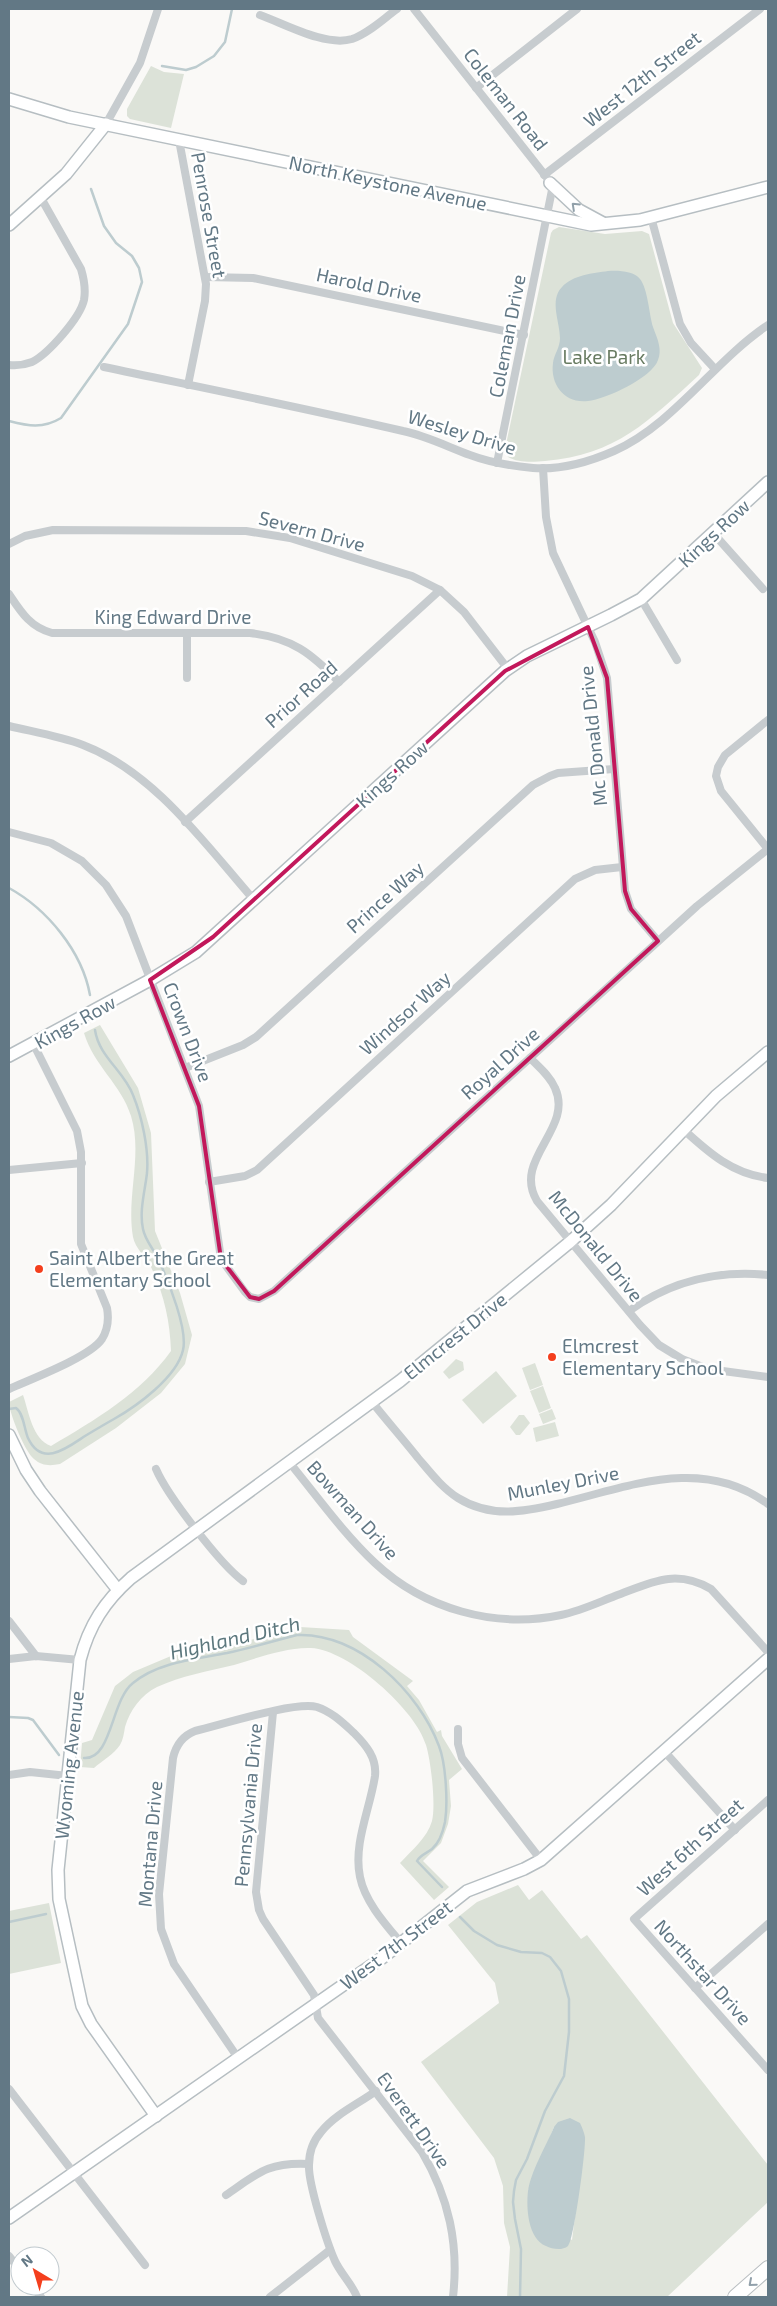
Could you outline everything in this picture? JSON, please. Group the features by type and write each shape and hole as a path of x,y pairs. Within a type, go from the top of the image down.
{"highway":[{"path":"735,2297 768,2268"}],"street":[{"path":"9,225 41,198 78,162 106,124 140,63 158,9"},
{"path":"260,15 324,40 340,41 361,35 397,9"},
{"name":"Coleman Road","path":"414,9 547,179"},
{"path":"476,88 577,9"},
{"name":"West 12th Street","path":"547,179 760,9"},
{"name":"North Keystone Avenue","path":"9,99 38,109 179,140 591,225 630,222 768,187"},
{"name":"Penrose Street","path":"179,140 206,277 205,301 188,385"},
{"path":"547,179 552,196 547,216"},
{"path":"547,179 579,210 604,224"},
{"path":"9,365 23,365 40,356 75,319 84,300 84,280 81,269 41,198"},
{"name":"Coleman Drive","path":"497,463 547,216"},
{"path":"651,217 678,320 692,343 715,369"},
{"name":"Harold Drive","path":"206,277 253,278 524,334"},
{"name":"Wesley Drive","path":"104,367 406,431 497,463 543,468 596,458 634,440 661,419 751,337 768,325"},
{"name":"Mc Donald Drive","path":"543,468 546,517 550,541 561,574 601,656 607,678 625,891 632,909 658,941"},
{"name":"Kings Row","path":"9,1056 150,980 196,952 508,669 527,656 641,599 714,534 768,482"},
{"name":"Severn Drive","path":"9,544 25,536 54,530 246,531 269,533 298,540 412,576 440,590 464,612 508,669"},
{"path":"714,534 763,589"},
{"name":"Prior Road","path":"185,822 440,590"},
{"name":"King Edward Drive","path":"9,594 28,621 42,630 52,633 250,633 279,638 307,652 339,682"},
{"path":"641,599 677,660"},
{"path":"187,633 187,678"},
{"path":"768,720 725,755 718,767 716,776 718,787 768,849"},
{"path":"9,726 62,738 103,754 141,778 185,822 254,900"},
{"name":"Prince Way","path":"185,1068 243,1045 256,1037 533,785 558,774 614,769"},
{"name":"Crown Drive","path":"9,832 51,843 68,852 95,872 117,900 126,916 199,1106 221,1259 236,1282 255,1299"},
{"name":"Royal Drive","path":"255,1299 266,1297 274,1291 697,906 768,849"},
{"name":"Windsor Way","path":"209,1182 238,1178 258,1170 575,879 595,870 622,867"},
{"path":"9,1389 90,1350 101,1339 107,1324 107,1308 81,1244 82,1162 77,1131 34,1044"},
{"name":"Elmcrest Drive","path":"118,1590 197,1529 372,1402 570,1242 611,1205 730,1082 768,1052"},
{"name":"McDonald Drive","path":"530,1058 555,1087 559,1106 554,1126 534,1163 531,1174 532,1189 537,1201 650,1337 682,1359 708,1369 768,1377"},
{"path":"684,1130 721,1162 744,1172 768,1178"},
{"path":"9,1170 82,1162"},
{"path":"629,1311 663,1290 702,1278 735,1274 768,1274"},
{"name":"Munley Drive","path":"372,1402 444,1487 467,1503 488,1510 508,1512 532,1510 658,1480 683,1477 706,1478 730,1484 768,1504"},
{"path":"9,1435 37,1487 118,1590"},
{"name":"Bowman Drive","path":"289,1462 374,1562 420,1595 448,1607 481,1616 499,1618 548,1617 578,1610 653,1582 674,1578 684,1579 712,1589 768,1652"},
{"path":"156,1469 164,1485 197,1529 229,1568 243,1580"},
{"name":"Wyoming Avenue","path":"118,1590 106,1602 94,1622 86,1638 80,1660 58,1885 79,1996 91,2024 156,2116"},
{"path":"9,1621 36,1656"},
{"path":"9,1659 36,1656 80,1660"},
{"name":"West 7th Street","path":"9,2218 402,1944 467,1891 524,1869 541,1860 768,1659"},
{"name":"Montana Drive","path":"238,2058 174,1964 161,1929 159,1894 173,1758 178,1743 183,1737 195,1731 298,1706 324,1710 338,1718 356,1735 371,1754 375,1775 360,1847 360,1879 367,1896 402,1944"},
{"name":"Pennsylvania Drive","path":"273,1712 256,1901 263,1919 311,1990 315,2005"},
{"path":"458,1729 458,1744 462,1758 541,1860"},
{"path":"664,1751 735,1830"},
{"path":"9,1774 30,1772 68,1776"},
{"name":"West 6th Street","path":"634,1919 768,1800"},
{"name":"Northstar Drive","path":"634,1919 768,2070"},
{"path":"695,1988 768,1924"},
{"name":"Everett Drive","path":"315,2005 318,2018 422,2152 441,2189 452,2226 455,2245 452,2297"},
{"path":"9,2089 72,2173 145,2265"},
{"path":"357,2297 335,2262 330,2250 311,2182 310,2152 320,2133 327,2125 376,2091"},
{"path":"226,2195 262,2170 284,2164 309,2164"},
{"path":"270,2297 330,2250"}],"highlighted area":[{"path":"588,627 607,678 625,891 631,909 658,941 274,1291 259,1299 250,1297 221,1259 199,1106 150,980 213,937 505,671"}],"green space":[{"path":"151,66 164,72 184,74 171,128 130,119 127,116 127,109"},
{"name":"Lake Park","path":"559,227 605,234 642,231 649,234 673,323 702,368 699,375 664,407 630,433 612,443 592,452 570,457 531,462 521,461 508,457 505,449 551,233"},
{"path":"100,1025 138,1088 151,1133 155,1231 180,1293 192,1335 185,1364 161,1393 116,1428 60,1464 46,1465 34,1459 26,1449 15,1423 9,1402 23,1395 35,1431 39,1437 51,1446 100,1416 131,1393 146,1380 171,1351 168,1318 163,1298 151,1267 136,1245 133,1237 131,1207 135,1146 131,1116 121,1094 88,1045 84,1033"},
{"path":"456,1359 463,1362 464,1370 449,1379 443,1372"},
{"path":"535,1363 543,1385 530,1390 522,1368"},
{"path":"496,1371 517,1396 483,1424 462,1400"},
{"path":"543,1386 551,1408 539,1413 530,1391"},
{"path":"552,1409 556,1419 543,1424 539,1414"},
{"path":"519,1415 524,1415 530,1423 520,1435 516,1435 510,1427"},
{"path":"555,1422 559,1436 536,1442 533,1428"},
{"path":"300,1627 349,1630 353,1637 413,1681 407,1686 419,1700 437,1732 441,1730 442,1736 462,1769 449,1780 451,1806 448,1824 441,1843 423,1861 449,1887 434,1900 400,1863 423,1838 432,1821 433,1805 430,1761 420,1731 409,1715 379,1684 344,1659 326,1651 301,1648 282,1651 185,1677 157,1687 146,1694 133,1709 127,1721 121,1743 115,1751 94,1768 80,1767 82,1743 92,1740 115,1686 133,1672 171,1656 269,1636"},
{"path":"518,1885 529,1900 542,1890 581,1939 587,1935 768,2165 768,2202 667,2297 507,2297 510,2247 504,2223 503,2186 494,2158 421,2062 499,2003 495,1983 448,1925 477,1902","holes":["554,2127 585,2137 572,2240 529,2216 528,2191"]},
{"path":"49,1903 61,1963 9,1974 9,1911"}],"shaded area":[{"path":"608,271 630,273 637,276 643,283 653,327 659,343 659,358 647,374 628,386 606,396 588,401 580,401 566,396 554,379 554,360 560,338 556,298 562,287 572,280 584,275"},
{"path":"570,2118 580,2123 584,2131 584,2159 570,2240 566,2248 557,2249 548,2247 535,2237 528,2214 528,2191 535,2167 554,2127 558,2122"}],"waterway":[{"name":"Highland Ditch","path":"162,66 186,70 196,67 214,56 225,42 232,9"},
{"name":"Highland Ditch","path":"9,421 35,426 48,424 61,418 128,324 142,282 139,268 132,256 116,243 104,226 91,189"},
{"name":"Highland Ditch","path":"9,888 37,907 61,933 79,963 90,995"},
{"name":"Highland Ditch","path":"9,1409 16,1408 19,1411 28,1438 34,1447 40,1452 47,1454 55,1453 70,1446 144,1399 173,1370 183,1350 183,1331 177,1306 164,1272 143,1229 142,1208 147,1164 146,1144 139,1113 129,1086 101,1048 95,1030"},
{"name":"Highland Ditch","path":"84,1758 93,1756 100,1750 126,1691 133,1683 154,1670 178,1662 236,1651 297,1635 320,1637 342,1643 383,1669 401,1686 417,1705 430,1726 439,1746 446,1784 445,1822 437,1843 417,1861 442,1887"},
{"name":"Highland Ditch","path":"9,1717 33,1720 59,1755"},
{"path":"9,1922 46,1914"},
{"path":"460,1917 474,1931 497,1945 521,1952 542,1953 550,1957 561,1971 569,1999 569,2032 564,2076 545,2111 527,2159 516,2180 514,2191 515,2219 521,2249 520,2297"}],"place":[{"name":"Saint Albert the Great Elementary School","path":"39,1269"},
{"name":"Elmcrest Elementary School","path":"552,1357"}]}
